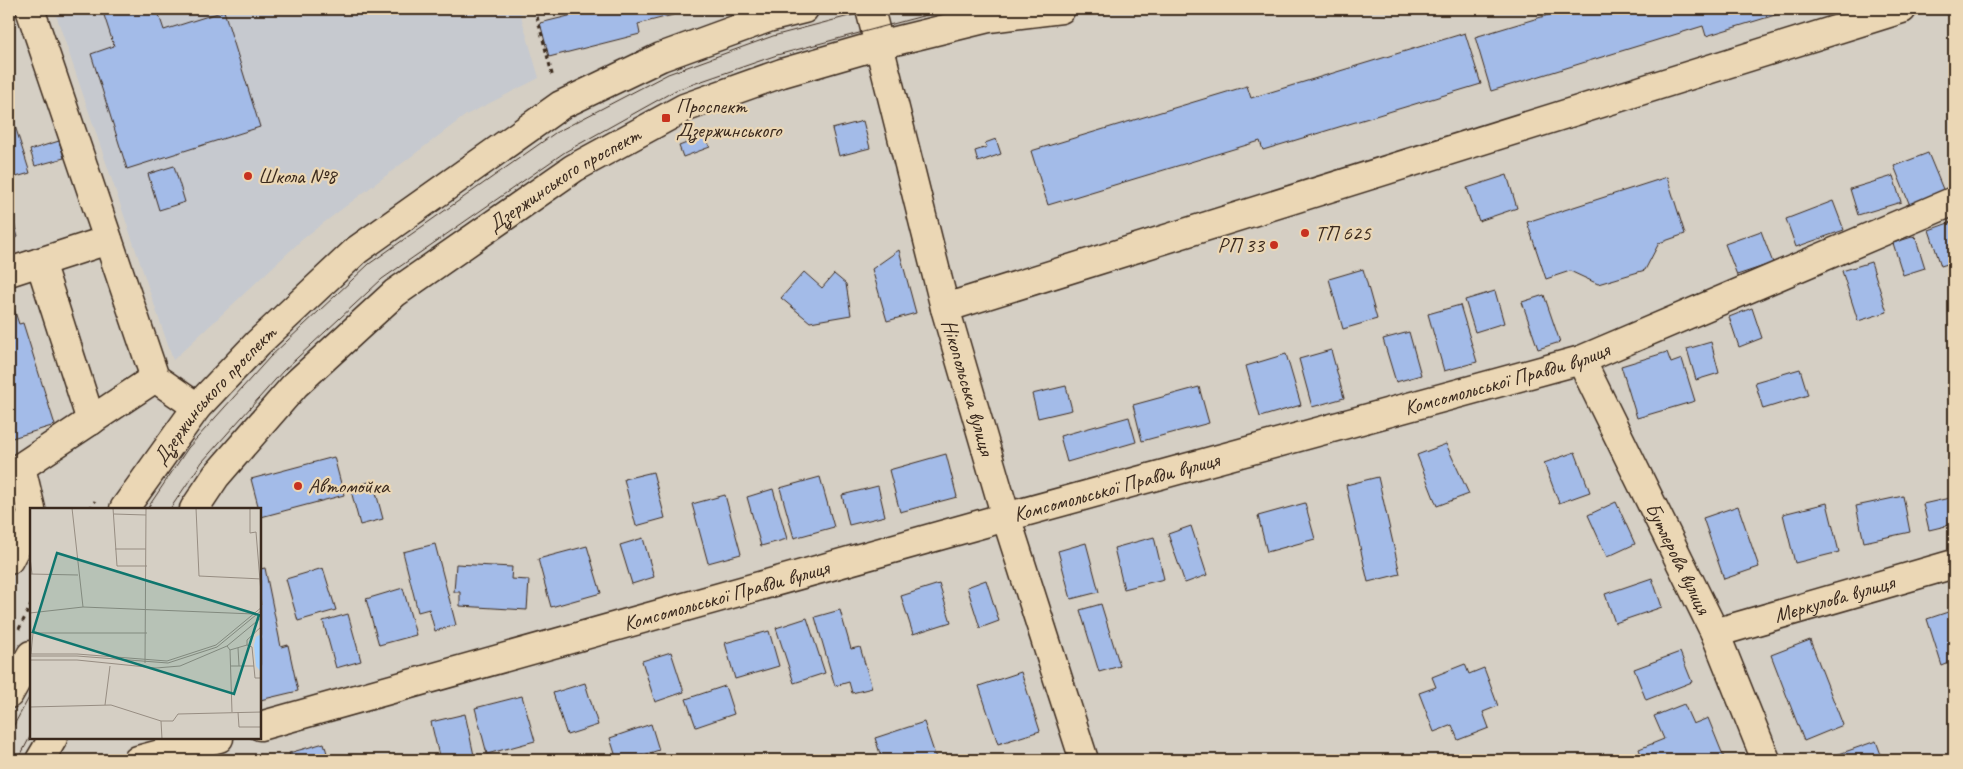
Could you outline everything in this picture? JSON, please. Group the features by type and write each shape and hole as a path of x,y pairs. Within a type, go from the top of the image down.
{"street":[{"path":"30,9 156,378 197,407"},
{"name":"Дзержинського проспект","path":"125,508 197,407 258,343 357,250 561,105 660,57 768,18 804,9"},
{"name":"Нікопольська вулиця","path":"870,9 945,308 1006,517 1084,760"},
{"name":"Дзержинського проспект","path":"195,508 216,476 295,385 394,293 574,168 684,108 782,73 879,45 989,18 1061,9"},
{"path":"945,308 1902,9"},
{"name":"Комсомольської Правди вулиця","path":"261,726 1006,517 1581,360 1954,201"},
{"path":"9,272 108,240"},
{"path":"40,262 91,421"},
{"name":"Бутлерова вулиця","path":"1581,360 1715,634 1766,760"},
{"path":"31,508 15,467 91,421 156,378"},
{"path":"9,560 30,519"},
{"name":"Мєркулова вулиця","path":"1715,634 1954,564"},
{"path":"9,567 11,573 9,577"},
{"path":"9,694 30,657"},
{"path":"40,760 52,739"},
{"path":"138,760 215,739"}],"path":[{"path":"535,9 561,105"}],"shaded area":[{"name":"Школа №8","path":"54,9 519,9 539,78 466,115 305,237 173,360"}],"building":[{"path":"102,9 157,9 164,30 224,11 260,127 127,169 91,54 114,46"},
{"path":"597,9 671,9 673,15 638,24 640,34 549,57 540,23"},
{"path":"1568,9 1795,9 1706,36 1703,26 1491,91 1475,37"},
{"path":"1465,33 1481,84 1263,150 1260,141 1048,205 1031,151 1247,86 1251,98"},
{"path":"9,107 30,173 9,179"},
{"path":"863,121 870,148 839,156 832,129"},
{"path":"705,136 710,147 683,157 679,146"},
{"path":"996,139 1001,154 978,162 975,151 987,147 985,143"},
{"path":"59,141 64,158 35,166 30,150"},
{"path":"1928,153 1945,194 1911,208 1894,166"},
{"path":"174,166 185,202 159,210 148,174"},
{"path":"1507,175 1517,208 1479,221 1467,188"},
{"path":"1893,176 1901,202 1858,215 1850,189"},
{"path":"1667,177 1685,234 1659,243 1645,270 1598,284 1570,271 1546,279 1527,222"},
{"path":"1833,201 1844,230 1796,247 1786,219"},
{"path":"9,206 18,237 9,240"},
{"path":"1954,221 1954,262 1941,266 1929,230"},
{"path":"1761,231 1773,263 1737,275 1725,244"},
{"path":"1915,236 1925,268 1903,275 1893,243"},
{"path":"899,250 916,313 887,321 872,269"},
{"path":"1871,262 1887,312 1858,321 1842,271"},
{"path":"1363,269 1377,319 1343,329 1329,279"},
{"path":"804,272 822,288 834,274 846,284 851,315 810,322 781,298"},
{"path":"1495,291 1504,323 1475,332 1465,300"},
{"path":"1544,295 1560,342 1538,349 1522,302"},
{"path":"1460,305 1477,362 1444,371 1428,314"},
{"path":"1752,308 1762,338 1739,347 1729,317"},
{"path":"14,309 19,324 23,323 55,425 9,439 9,311"},
{"path":"1409,332 1421,375 1396,382 1383,339"},
{"path":"1711,342 1719,373 1696,380 1687,349"},
{"path":"1331,350 1344,398 1312,407 1299,359"},
{"path":"1667,352 1671,363 1682,359 1695,401 1637,418 1621,366"},
{"path":"1286,354 1301,405 1260,417 1246,366"},
{"path":"1800,369 1808,395 1763,409 1755,382"},
{"path":"1066,386 1072,410 1038,418 1032,394"},
{"path":"1199,387 1209,423 1142,441 1133,405"},
{"path":"1129,417 1136,442 1067,462 1060,436"},
{"path":"1446,444 1469,494 1437,506 1417,455"},
{"path":"1575,452 1590,492 1559,503 1544,463"},
{"path":"946,454 957,497 900,512 889,470"},
{"name":"Автомойка","path":"334,457 344,495 261,517 261,508 259,508 251,479"},
{"path":"653,472 665,518 636,526 624,479"},
{"path":"820,477 834,527 794,538 780,488"},
{"path":"1378,477 1400,574 1368,582 1346,485"},
{"path":"373,481 383,519 360,525 350,487"},
{"path":"878,486 885,516 849,525 842,495"},
{"path":"773,489 787,539 761,546 747,497"},
{"path":"725,495 741,554 708,563 692,504"},
{"path":"1903,496 1910,532 1864,542 1856,506"},
{"path":"1954,497 1954,524 1929,530 1923,504"},
{"path":"1616,502 1635,544 1607,557 1588,515"},
{"path":"1305,503 1315,539 1267,552 1258,516"},
{"path":"1827,503 1839,552 1795,563 1783,514"},
{"path":"1738,506 1759,567 1724,579 1703,518"},
{"path":"1191,526 1207,575 1185,583 1168,534"},
{"path":"1154,537 1164,579 1124,589 1114,548"},
{"path":"643,538 654,577 632,584 620,545"},
{"path":"1086,543 1099,592 1071,599 1058,551"},
{"path":"435,544 456,625 435,631 429,609 418,612 403,552"},
{"path":"587,546 601,593 551,607 538,559"},
{"path":"456,564 512,567 511,579 529,580 527,610 460,606 460,592 454,592"},
{"path":"265,568 281,647 288,645 298,691 261,700 261,569"},
{"path":"323,568 336,610 298,621 286,579"},
{"path":"1652,578 1662,607 1615,623 1605,594"},
{"path":"986,580 999,621 980,628 967,587"},
{"path":"939,584 951,622 913,634 901,596"},
{"path":"403,588 416,635 379,645 366,599"},
{"path":"1101,604 1120,666 1099,672 1080,610"},
{"path":"840,610 851,649 860,647 872,688 852,693 849,682 835,686 815,617"},
{"path":"1954,610 1954,661 1942,666 1927,619"},
{"path":"348,614 361,661 336,668 323,621"},
{"path":"807,618 825,673 794,683 776,628"},
{"path":"769,631 779,666 735,679 725,643"},
{"path":"1810,640 1843,725 1804,741 1771,655"},
{"path":"671,652 684,692 655,702 642,661"},
{"path":"1680,652 1692,682 1646,700 1634,669"},
{"path":"1465,664 1469,674 1484,668 1498,706 1483,712 1489,728 1458,740 1452,725 1434,732 1419,693 1436,687 1432,677"},
{"path":"1021,672 1040,731 998,744 979,686"},
{"path":"585,683 598,725 567,735 553,693"},
{"path":"725,686 734,714 696,727 686,699"},
{"path":"522,696 535,741 487,754 475,708"},
{"path":"1684,704 1693,724 1708,718 1725,760 1643,760 1639,749 1664,739 1654,716"},
{"path":"465,714 475,760 440,760 431,722"},
{"path":"924,722 936,758 930,760 882,760 875,738"},
{"path":"651,724 659,750 628,760 617,760 610,738"},
{"path":"1876,741 1883,760 1822,760"},
{"path":"324,743 329,760 291,760 289,753"},
{"path":"1165,754 1167,760 1144,760"}],"tram line":[{"path":"148,508 188,448 270,357 369,264 555,133 668,74 773,36 876,9"},
{"path":"171,508 202,462 283,371 382,279 565,152 676,90 777,55 949,9"},
{"path":"9,734 30,696"},
{"path":"18,760 30,737"}],"place":[{"name":"Проспект Дзержинського","path":"666,118"},
{"name":"Школа №8","path":"248,176"},
{"name":"ТП 625","path":"1305,233"},
{"name":"РП 33","path":"1274,245"},
{"name":"Автомойка","path":"298,486"}]}
